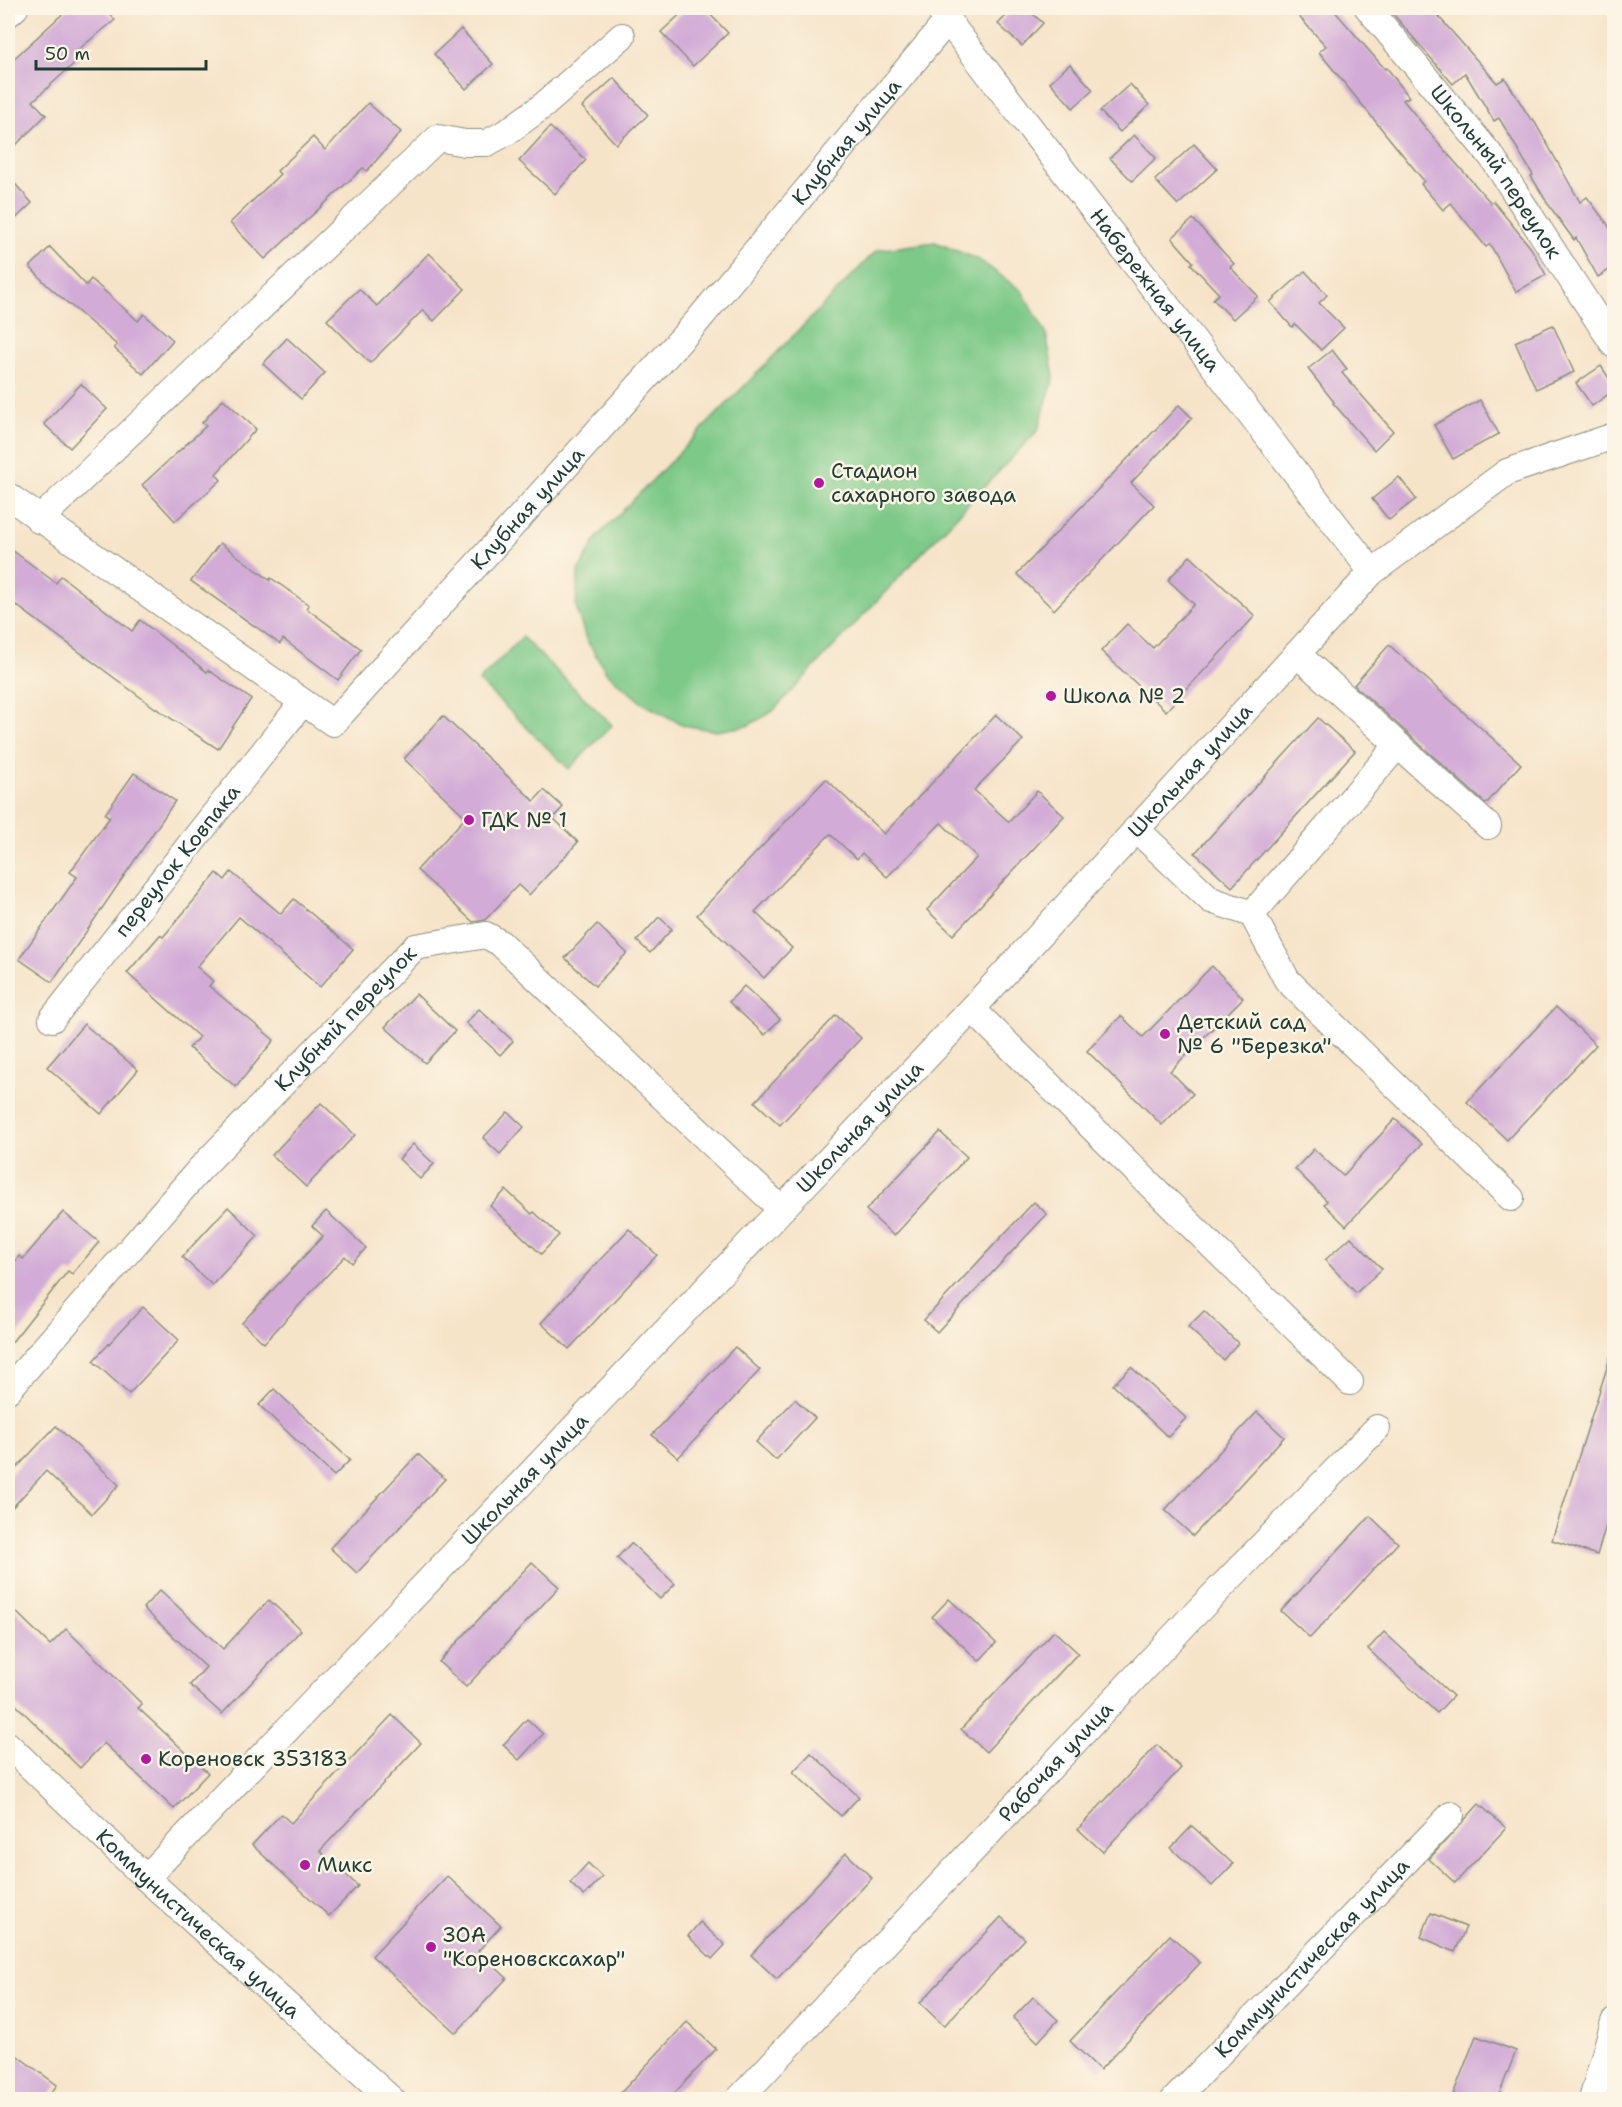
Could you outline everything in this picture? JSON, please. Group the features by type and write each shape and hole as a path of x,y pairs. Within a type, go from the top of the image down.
{"street":[{"path":"8,14 15,8"},
{"name":"Школьный переулок","path":"1368,8 1492,157 1614,345"},
{"name":"Набережная улица","path":"943,14 1372,572"},
{"name":"Клубная улица","path":"8,496 39,520 333,723 695,324 943,14"},
{"path":"39,520 438,138 465,143 487,143 507,132 544,105 622,36"},
{"name":"Школьная улица","path":"146,1878 972,1009 1372,572 1507,472 1614,436"},
{"path":"1297,654 1488,826"},
{"name":"переулок Ковпака","path":"52,1019 303,702"},
{"path":"1252,914 1398,745"},
{"path":"1136,829 1211,900 1252,914 1287,980 1511,1198"},
{"name":"Клубный переулок","path":"8,1390 199,1170 415,946 486,935 500,943 781,1209"},
{"path":"972,1009 1350,1382"},
{"name":"Рабочая улица","path":"738,2100 1188,1622 1377,1428"},
{"name":"Коммунистическая улица","path":"8,1745 146,1878 392,2100"},
{"name":"Коммунистическая улица","path":"1174,2100 1451,1815"},
{"path":"1592,2100 1614,2022"}],"green space":[{"name":"Стадион сахарного завода","path":"935,242 979,260 1022,291 1046,333 1054,377 1038,430 772,712 747,726 716,731 683,725 642,703 607,673 586,639 576,607 578,572 598,536 877,250"},
{"path":"522,637 612,725 569,769 479,681"}],"building":[{"path":"69,8 104,8 115,20 74,53 79,59 33,101 46,115 8,153 8,64"},
{"path":"687,8 704,8 728,33 693,66 661,32"},
{"path":"1014,8 1026,8 1043,23 1022,46 998,24"},
{"path":"1291,8 1332,8 1385,69 1387,68 1409,97 1403,100 1491,203 1493,201 1531,248 1546,275 1516,292 1490,244 1486,247 1451,203 1443,210 1421,184 1424,181 1319,52 1326,46"},
{"path":"1388,8 1431,8 1497,83 1505,78 1531,120 1533,119 1580,202 1587,197 1608,225 1614,237 1614,267 1598,277 1576,238 1574,240 1548,204 1499,118 1494,121 1465,73 1453,84"},
{"path":"461,29 493,64 466,89 434,54"},
{"path":"1070,64 1093,90 1073,108 1050,82"},
{"path":"614,78 648,115 616,144 582,107"},
{"path":"1130,84 1149,105 1120,132 1100,111"},
{"path":"368,103 401,132 367,171 363,168 265,259 230,223 280,174 277,171 313,137 325,150"},
{"path":"550,127 586,160 555,194 519,161"},
{"path":"1134,135 1156,158 1132,181 1110,158"},
{"path":"1194,144 1217,169 1178,205 1155,180"},
{"path":"8,176 32,203 8,226"},
{"path":"1193,219 1234,264 1230,267 1258,296 1233,319 1213,299 1219,294 1191,264 1193,262 1172,238"},
{"path":"50,247 86,285 91,279 138,321 144,314 173,340 143,374 114,348 117,345 48,286 30,267"},
{"path":"429,253 465,289 434,321 423,310 370,363 327,320 359,289 377,306"},
{"path":"1305,271 1327,295 1319,303 1344,328 1321,350 1295,324 1292,327 1270,302"},
{"path":"1553,325 1574,372 1536,389 1515,342"},
{"path":"287,338 325,373 301,399 263,364"},
{"path":"1332,350 1347,369 1342,373 1393,431 1374,450 1333,403 1308,369"},
{"path":"1601,366 1614,386 1614,390 1592,406 1576,383"},
{"path":"81,384 107,409 70,448 44,424"},
{"path":"223,399 256,429 216,474 221,480 175,521 142,485 206,426 202,423"},
{"path":"1480,400 1499,434 1453,459 1434,425"},
{"path":"1179,405 1192,418 1131,483 1154,505 1054,610 1017,574"},
{"path":"1399,477 1416,499 1389,520 1372,499"},
{"path":"220,543 309,605 306,608 361,649 338,680 283,639 280,644 191,581"},
{"path":"8,547 56,583 61,576 132,631 140,620 207,672 208,670 251,699 218,749 155,708 8,599"},
{"path":"1190,556 1255,616 1166,711 1101,651 1127,624 1153,648 1194,604 1168,580"},
{"path":"1389,645 1521,764 1486,804 1354,685"},
{"path":"996,715 1023,740 974,790 1009,822 1037,791 1064,816 953,935 927,910 977,857 941,823 887,877 862,853 857,859 830,834 755,912 792,948 764,978 697,915 826,779 884,834"},
{"path":"443,716 534,801 544,790 563,807 553,818 578,842 529,895 518,885 485,920 473,922 417,870 466,817 404,759"},
{"path":"1318,718 1355,751 1232,887 1195,853"},
{"path":"134,773 175,801 52,982 19,959 77,877 70,872 110,817 105,814"},
{"path":"231,872 281,914 294,899 353,949 320,987 239,917 197,967 213,981 209,986 274,1040 236,1087 189,1048 199,1037 127,973 160,935 163,937 217,873 225,880"},
{"path":"659,917 672,929 650,953 637,941"},
{"path":"597,924 627,953 595,986 565,958"},
{"path":"1212,966 1243,998 1170,1071 1193,1094 1162,1125 1087,1051 1121,1016 1143,1037"},
{"path":"744,986 780,1019 765,1035 729,1002"},
{"path":"416,994 455,1031 425,1063 385,1027"},
{"path":"1556,1007 1596,1045 1507,1140 1467,1102"},
{"path":"479,1009 513,1041 500,1055 466,1023"},
{"path":"836,1015 861,1038 780,1125 755,1102"},
{"path":"84,1024 138,1070 101,1114 47,1067"},
{"path":"321,1103 355,1135 306,1187 272,1155"},
{"path":"508,1112 524,1127 500,1154 483,1138"},
{"path":"1395,1119 1422,1144 1346,1226 1324,1204 1327,1201 1295,1169 1314,1149 1343,1176"},
{"path":"940,1132 967,1157 894,1236 866,1210"},
{"path":"413,1144 434,1164 420,1179 399,1159"},
{"path":"506,1190 559,1235 541,1254 490,1206"},
{"path":"1034,1202 1047,1214 937,1332 924,1320"},
{"path":"228,1207 258,1236 212,1285 182,1257"},
{"path":"326,1211 366,1248 352,1263 345,1256 264,1343 242,1323 323,1236 312,1226"},
{"path":"63,1212 99,1242 72,1274 68,1271 8,1347 8,1271 19,1256 23,1259"},
{"path":"629,1229 657,1255 569,1349 541,1323"},
{"path":"1351,1237 1382,1269 1356,1293 1325,1260"},
{"path":"143,1307 179,1340 129,1394 93,1361"},
{"path":"1204,1311 1238,1343 1223,1360 1188,1327"},
{"path":"735,1347 760,1370 678,1458 652,1435"},
{"path":"1611,1355 1614,1356 1614,1499 1597,1555 1552,1540"},
{"path":"1131,1367 1186,1418 1168,1437 1113,1385"},
{"path":"274,1389 350,1460 334,1476 259,1405"},
{"path":"795,1399 815,1418 776,1460 756,1442"},
{"path":"1257,1412 1284,1437 1193,1536 1165,1510"},
{"path":"56,1426 119,1485 92,1514 46,1471 8,1512 8,1477"},
{"path":"418,1454 445,1479 357,1573 330,1548"},
{"path":"1370,1516 1398,1543 1310,1638 1281,1611"},
{"path":"631,1543 675,1584 660,1599 617,1558"},
{"path":"532,1562 559,1587 466,1687 439,1662"},
{"path":"160,1590 223,1649 269,1600 301,1630 222,1714 190,1685 206,1667 143,1608"},
{"path":"949,1599 996,1643 979,1661 932,1617"},
{"path":"8,1604 50,1645 66,1629 142,1704 138,1708 208,1773 174,1809 104,1743 80,1768 8,1697"},
{"path":"1054,1631 1078,1653 986,1752 961,1729"},
{"path":"1384,1632 1453,1696 1437,1713 1368,1649"},
{"path":"392,1715 421,1743 320,1851 358,1886 329,1916 252,1845 281,1814 291,1823"},
{"path":"527,1719 543,1734 519,1760 503,1745"},
{"path":"1157,1745 1181,1768 1103,1852 1078,1829"},
{"path":"811,1753 859,1797 841,1816 793,1772"},
{"path":"1479,1804 1506,1828 1455,1883 1429,1859"},
{"path":"1192,1826 1233,1864 1212,1886 1171,1848"},
{"path":"846,1853 872,1878 777,1979 751,1955"},
{"path":"588,1863 602,1877 584,1896 570,1883"},
{"path":"447,1876 501,1926 478,1951 507,1978 456,2033 372,1956"},
{"path":"1431,1913 1466,1927 1455,1952 1421,1937"},
{"path":"1001,1917 1025,1939 944,2026 920,2003"},
{"path":"700,1922 725,1945 712,1959 688,1936"},
{"path":"1170,1935 1200,1963 1100,2070 1070,2041"},
{"path":"1033,1997 1058,2020 1038,2042 1013,2018"},
{"path":"687,2022 716,2049 668,2100 614,2100"},
{"path":"1476,2036 1516,2051 1497,2100 1451,2100"},
{"path":"8,2049 57,2085 46,2100 8,2100"}],"place":[{"name":"Стадион сахарного завода","path":"819,483"},
{"name":"Школа № 2","path":"1051,696"},
{"name":"ГДК № 1","path":"469,820"},
{"name":"Детский сад № 6 \"Березка\"","path":"1165,1034"},
{"name":"Кореновск 353183","path":"146,1759"},
{"name":"Микс","path":"305,1865"},
{"name":"ЗОА \"Кореновсксахар\"","path":"431,1947"}]}
